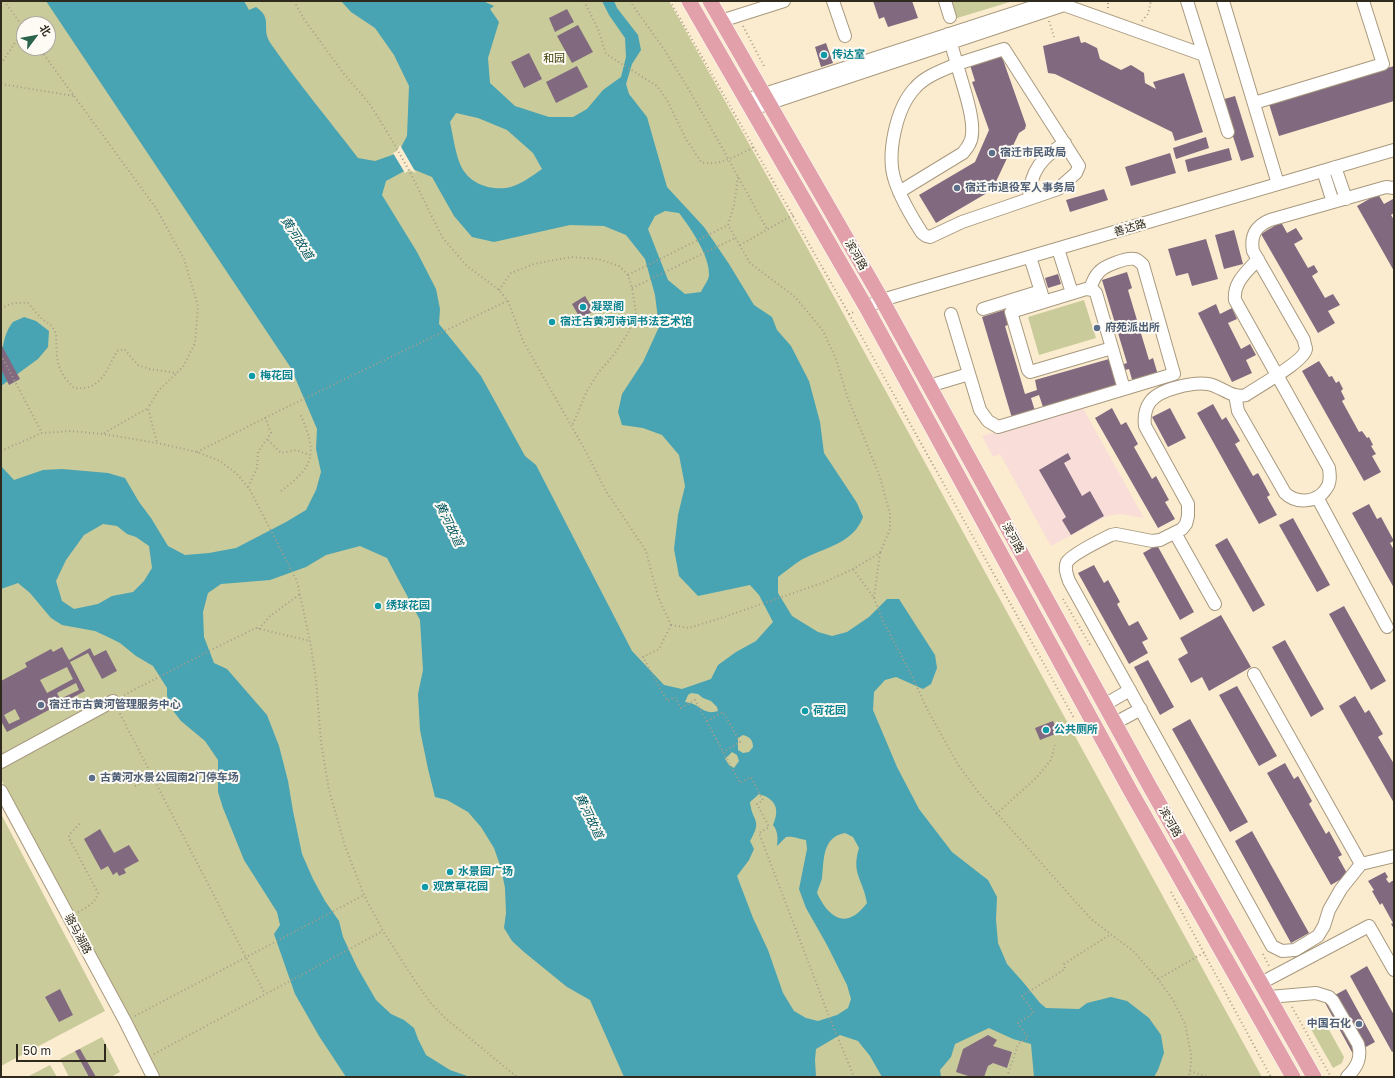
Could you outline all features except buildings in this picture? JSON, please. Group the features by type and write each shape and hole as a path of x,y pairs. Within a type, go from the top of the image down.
{"main road":[{"name":"滨河路","path":"689,1 866,307 1130,790 1293,1077"},
{"name":"滨河路","path":"710,1 882,300 1104,704 1314,1077"}],"street":[{"path":"721,20 784,1"},
{"path":"833,1 845,36"},
{"path":"945,1 950,17"},
{"path":"950,39 1050,1"},
{"path":"1187,1 1228,132"},
{"path":"1223,1 1278,184"},
{"path":"1254,103 1383,64 1364,1"},
{"path":"749,105 950,39 1064,6 1204,55"},
{"path":"899,192 963,154 969,146 972,135 972,121 950,39"},
{"path":"1004,49 1065,142 1079,166 1076,172 1058,189 962,222 930,237 922,233 899,192 894,179 892,163 894,137 899,112 915,87 926,79 957,64 1004,49"},
{"path":"1029,199 1029,187 1038,165 1053,150 1065,142"},
{"name":"善达路","path":"866,307 882,300 1394,150"},
{"path":"1336,168 1346,199"},
{"path":"1322,171 1333,202"},
{"path":"1394,188 1386,187 1270,220 1257,228 1252,239 1253,251 1304,340 1306,349 1300,358 1276,376 1246,395 1235,395 1208,384 1195,384 1182,386 1156,396 1150,402 1146,410 1144,419 1145,426 1188,504 1186,524 1182,529 1160,540 1152,541 1116,534 1111,535 1074,556 1068,561 1066,566 1069,581 1272,946 1282,951 1295,950 1318,936 1324,926 1329,910 1341,889 1361,864 1394,856"},
{"path":"1058,249 1072,293"},
{"path":"1030,257 1042,296"},
{"path":"951,314 980,410 988,421 998,427 1174,374 1143,265 1136,259 1111,264 1099,272 1090,289"},
{"path":"1235,395 1238,411 1285,493 1289,497 1302,501 1308,501 1323,493 1329,484 1329,468 1276,376 1235,300 1234,292 1238,282 1258,259"},
{"path":"982,309 1042,296 1072,293 1090,289 1093,290 1096,293 1124,389"},
{"path":"1042,296 1010,312 1028,370 1030,372 1112,348"},
{"path":"930,386 969,374"},
{"path":"1317,497 1387,627"},
{"path":"1175,533 1215,604"},
{"path":"1254,674 1361,864"},
{"path":"1104,704 1130,690"},
{"path":"1,762 113,701"},
{"path":"1115,723 1141,709"},
{"name":"骆马湖路","path":"1,791 125,1021 153,1077"},
{"path":"1261,984 1369,926 1394,970"},
{"path":"1269,997 1316,992 1329,997 1333,1001 1360,1050 1360,1056 1356,1066 1347,1077"}],"path":[{"path":"4,1 16,17"},
{"path":"294,1 308,25 344,74 369,103 411,174 442,237 467,266 499,290 508,301 523,341 584,448 606,491 646,551 658,597 671,625"},
{"path":"584,1 598,29 606,54 657,86 667,100 701,162 709,164 728,159 754,147"},
{"path":"630,1 665,50 767,229"},
{"path":"670,1 793,215 1077,724"},
{"path":"1134,30 1148,14 1151,1"},
{"path":"737,16 766,70"},
{"path":"1,64 16,41"},
{"path":"45,56 156,208 184,259 198,306 195,343 183,367 159,390 148,408 103,434"},
{"path":"1,84 75,96"},
{"path":"628,275 728,225 734,205 738,177"},
{"path":"740,245 793,215"},
{"path":"728,225 750,263 795,297 811,316 823,331 836,359 847,396 880,477 890,514 890,529 880,552 874,598"},
{"path":"632,288 735,238"},
{"path":"499,290 511,273 534,264 571,257 598,259 619,266 628,275 632,288 636,313 628,333 613,356 598,373 587,392 572,427"},
{"path":"197,452 266,417 508,301"},
{"path":"1,309 5,305 19,302 28,303 41,318 52,326 56,334 59,367 74,388 84,389 94,385 104,375 117,351 124,349 138,365 149,369 177,373"},
{"path":"848,314 866,307"},
{"path":"1,355 42,434"},
{"path":"148,408 157,443"},
{"path":"281,491 302,474 308,464 310,455 309,437 300,413"},
{"path":"248,487 257,468 258,452 268,440 271,433 266,417"},
{"path":"1,451 42,434 72,431 103,434 157,443 197,452 220,461 237,474 248,487 297,581 310,640 316,680 321,742 329,790 344,846 364,895 382,931 415,982 439,1012 517,1077"},
{"path":"268,440 281,453 296,450 310,455"},
{"path":"671,625 689,628 825,582 853,569 880,552"},
{"path":"853,569 874,598 883,621 928,709 958,763 978,792 996,814 1091,918 1133,951 1158,979 1173,1000 1185,1024 1191,1054 1189,1077"},
{"path":"259,629 269,618 300,594"},
{"path":"1062,596 1091,648"},
{"path":"671,625 659,649 643,657 667,701 676,697 681,708 695,700 740,783 751,777 763,800 756,804 769,827 759,833 839,1042 854,1077"},
{"path":"265,994 113,701 256,628 310,640"},
{"path":"707,721 723,712 740,742 723,752"},
{"path":"996,814 1036,778 1051,760 1055,745"},
{"path":"135,786 153,778"},
{"path":"69,917 90,906 98,895 97,890 69,838 69,835 81,822"},
{"path":"1170,890 1272,1077"},
{"path":"125,1021 364,895"},
{"path":"144,1059 382,931"},
{"path":"1007,1077 1018,1044 1028,1038 1018,1023 1034,1013 1022,996 1065,969 1064,964 1112,934"},
{"path":"1259,948 1275,976"},
{"path":"1158,979 1205,952"},
{"path":"1285,995 1331,1077"},
{"path":"1190,1071 1208,1077"}],"shaded area":[{"path":"1083,408 1144,518 1120,514 1107,516 1051,546 1000,454 993,457 982,436"}],"green space":[{"name":"和园","path":"1,1 669,1 804,242 1262,1077 158,1077 1,779"},
{"path":"949,1 1013,1 954,19"},
{"path":"1084,300 1096,338 1039,355 1028,317"},
{"path":"1,814 105,1011 1,1066"},
{"path":"1315,1017 1321,1017 1323,1019 1344,1057 1342,1063 1333,1068 1307,1022"},
{"path":"102,1037 120,1072 111,1077 69,1077 60,1059"},
{"path":"50,1065 57,1077 27,1077"}],"water":[{"name":"黄河故道","path":"46,1 244,1 249,10 256,7 261,11 266,20 268,38 271,44 358,158 375,161 398,153 407,136 409,86 394,55 375,28 351,12 341,1 483,1 494,6 490,9 499,22 488,58 490,83 515,106 549,117 573,117 587,109 603,90 621,77 626,57 625,38 609,15 602,1 614,1 617,8 638,35 641,50 632,64 626,84 629,94 647,117 667,187 704,227 754,305 772,317 777,330 791,346 809,381 820,422 824,453 857,503 863,517 858,526 845,539 801,560 778,577 778,593 792,616 818,632 832,636 847,632 869,617 887,599 899,599 935,655 937,668 931,684 923,689 896,677 885,680 874,692 873,710 897,767 919,809 952,852 988,880 997,897 996,920 998,943 1007,964 1040,1003 1046,1008 1079,1009 1087,1003 1111,997 1127,1001 1149,1018 1161,1035 1164,1053 1154,1077 1034,1077 1031,1044 1013,1039 989,1028 955,1044 951,1057 940,1070 941,1077 882,1077 870,1056 858,1041 840,1035 816,1049 816,1077 624,1077 590,1000 567,987 524,952 512,941 504,928 506,913 505,888 501,868 494,848 481,827 468,812 447,800 435,797 420,730 418,694 423,670 420,620 387,558 360,546 326,555 306,567 270,580 221,584 208,593 203,612 204,637 214,663 227,669 267,715 279,746 288,781 302,854 325,901 339,921 343,937 357,967 376,1000 391,1014 404,1020 414,1028 426,1055 450,1070 470,1077 346,1077 319,1036 295,994 274,934 280,925 277,912 244,860 223,808 218,792 218,760 205,741 181,721 174,712 167,696 167,688 153,666 136,656 120,643 95,631 62,625 51,618 30,593 18,583 1,589 1,466 14,480 43,470 62,469 108,473 125,478 168,546 185,555 209,553 236,548 306,510 316,490 321,472 316,449 317,429 291,368","holes":["456,113 478,118 507,130 533,153 542,169 511,187 492,188 479,184 468,176 460,164 455,149 450,122","410,168 432,177 454,216 472,237 494,242 570,225 604,226 626,235 645,259 655,295 659,327 643,362 622,394 618,412 622,425 643,428 662,435 679,455 685,486 678,515 674,549 679,576 698,596 750,585 759,595 773,622 756,641 736,652 718,665 711,679 682,689 664,685 632,651 536,465 525,456 481,376 439,324 440,309 436,289 417,252 382,195 386,181","665,211 679,213 694,234 706,259 709,277 701,292 685,294 668,280 648,229 655,216","103,524 117,526 127,534 136,537 149,546 152,568 144,581 133,592 112,596 98,604 74,609 62,601 56,581 66,560 84,535","691,693 698,694 711,701 717,707 718,711 705,711 685,702 688,695","743,735 751,739 753,747 749,752 743,753 738,750 738,738","732,752 737,755 739,761 734,768 729,765 725,759","759,794 765,796 775,805 776,814 773,825 776,830 778,840 777,846 786,837 806,840 807,849 799,889 806,908 847,985 851,999 848,1008 837,1015 818,1021 806,1018 794,1011 783,993 768,950 753,918 737,876 749,860 754,849 750,841 756,828 756,821 750,802","845,833 853,837 859,848 856,864 858,876 867,903 860,911 846,919 833,915 827,909 817,893 822,878 824,857 828,844 837,835"]},
{"path":"24,317 36,321 49,331 48,347 38,359 1,386 3,344 13,322"}],"pier":[{"path":"400,145 416,173 410,170 405,173 393,153 397,151"}],"place":[{"name":"传达室","path":"824,55"},
{"name":"宿迁市民政局","path":"992,153"},
{"name":"宿迁市退役军人事务局","path":"957,188"},
{"name":"凝翠阁","path":"583,307"},
{"name":"宿迁古黄河诗词书法艺术馆","path":"552,322"},
{"name":"府苑派出所","path":"1097,328"},
{"name":"梅花园","path":"252,376"},
{"name":"绣球花园","path":"378,606"},
{"name":"宿迁市古黄河管理服务中心","path":"41,705"},
{"name":"荷花园","path":"805,711"},
{"name":"公共厕所","path":"1046,730"},
{"name":"古黄河水景公园南2门停车场","path":"92,778"},
{"name":"水景园广场","path":"450,872"},
{"name":"观赏草花园","path":"425,887"},
{"name":"中国石化","path":"1359,1024"}]}
